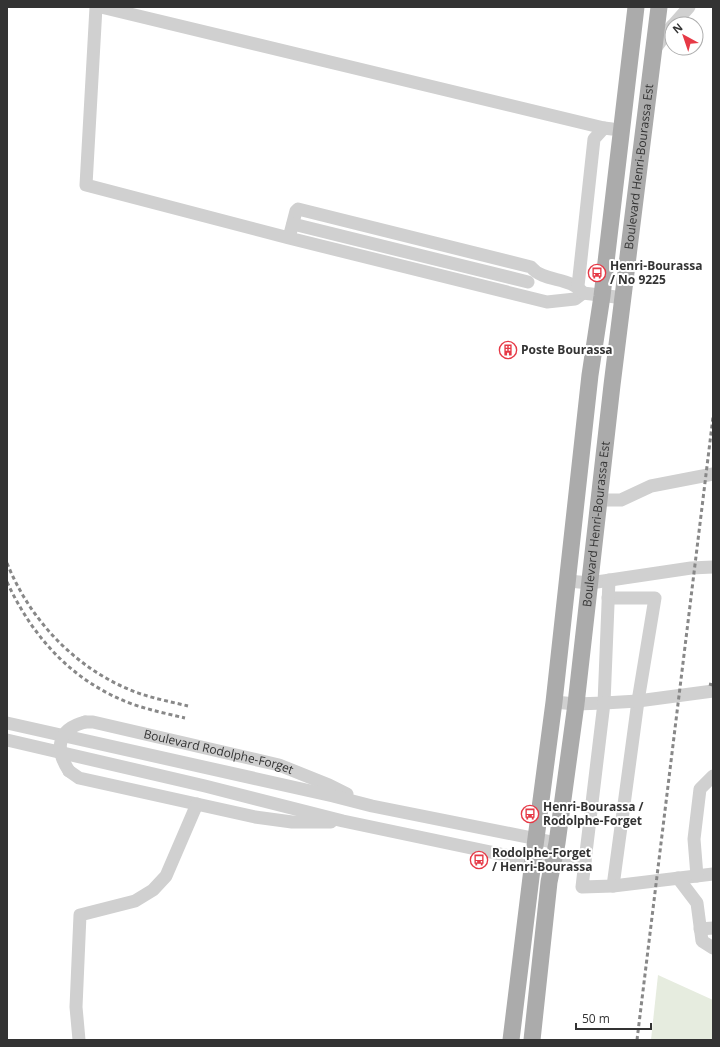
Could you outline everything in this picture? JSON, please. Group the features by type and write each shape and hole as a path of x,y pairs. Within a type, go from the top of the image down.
{"main road":[{"name":"Boulevard Henri-Bourassa Est","path":"511,1040 532,861 554,702 590,375 602,296 636,7"},
{"name":"Boulevard Henri-Bourassa Est","path":"532,1040 554,855 576,704 599,500 659,7"}],"street":[{"path":"96,7 86,185 289,238 547,302 575,298 580,290 594,139 604,128"},
{"path":"101,7 604,128 622,129"},
{"path":"680,16 688,7"},
{"path":"654,50 664,37"},
{"path":"289,238 296,210 298,209 531,266 536,273 580,290 602,296 624,298"},
{"path":"293,224 528,282"},
{"path":"401,265 406,236"},
{"path":"525,296 531,266"},
{"path":"599,500 621,500 651,486 713,474"},
{"path":"568,581 590,583 691,568 713,567"},
{"path":"609,580 604,703 582,887 614,886 713,874"},
{"path":"608,598 655,598 638,701 614,886"},
{"path":"554,702 576,704 638,701 713,691"},
{"name":"Boulevard Rodolphe-Forget","path":"343,820 328,823 292,822 255,817 79,778 69,771 63,761 60,751 62,740 67,731 74,725 85,722 93,722 279,765 329,785 372,806"},
{"name":"Boulevard Rodolphe-Forget","path":"7,723 372,806 536,839 554,855"},
{"name":"Boulevard Rodolphe-Forget","path":"7,740 343,820 532,861 554,855"},
{"path":"697,876 694,839 700,789 713,776"},
{"path":"79,1040 76,1007 80,915 135,901 153,890 166,876 197,804"},
{"path":"554,855 585,861"},
{"path":"678,878 696,903 706,928 702,941 713,948"}],"shaded area":[{"path":"658,975 713,1000 713,1040 651,1040"}],"railway":[{"path":"637,1040 713,417"},
{"path":"7,563 29,606 60,643 78,659 119,685 147,696 188,706"},
{"path":"7,582 29,622 42,639 57,656 91,684 132,704 185,718"},
{"path":"709,684 713,685"}],"place":[{"name":"Henri-Bourassa / No 9225","path":"597,273"},
{"name":"Poste Bourassa","path":"508,350"},
{"name":"Henri-Bourassa / Rodolphe-Forget","path":"530,814"},
{"name":"Rodolphe-Forget / Henri-Bourassa","path":"479,860"}]}
